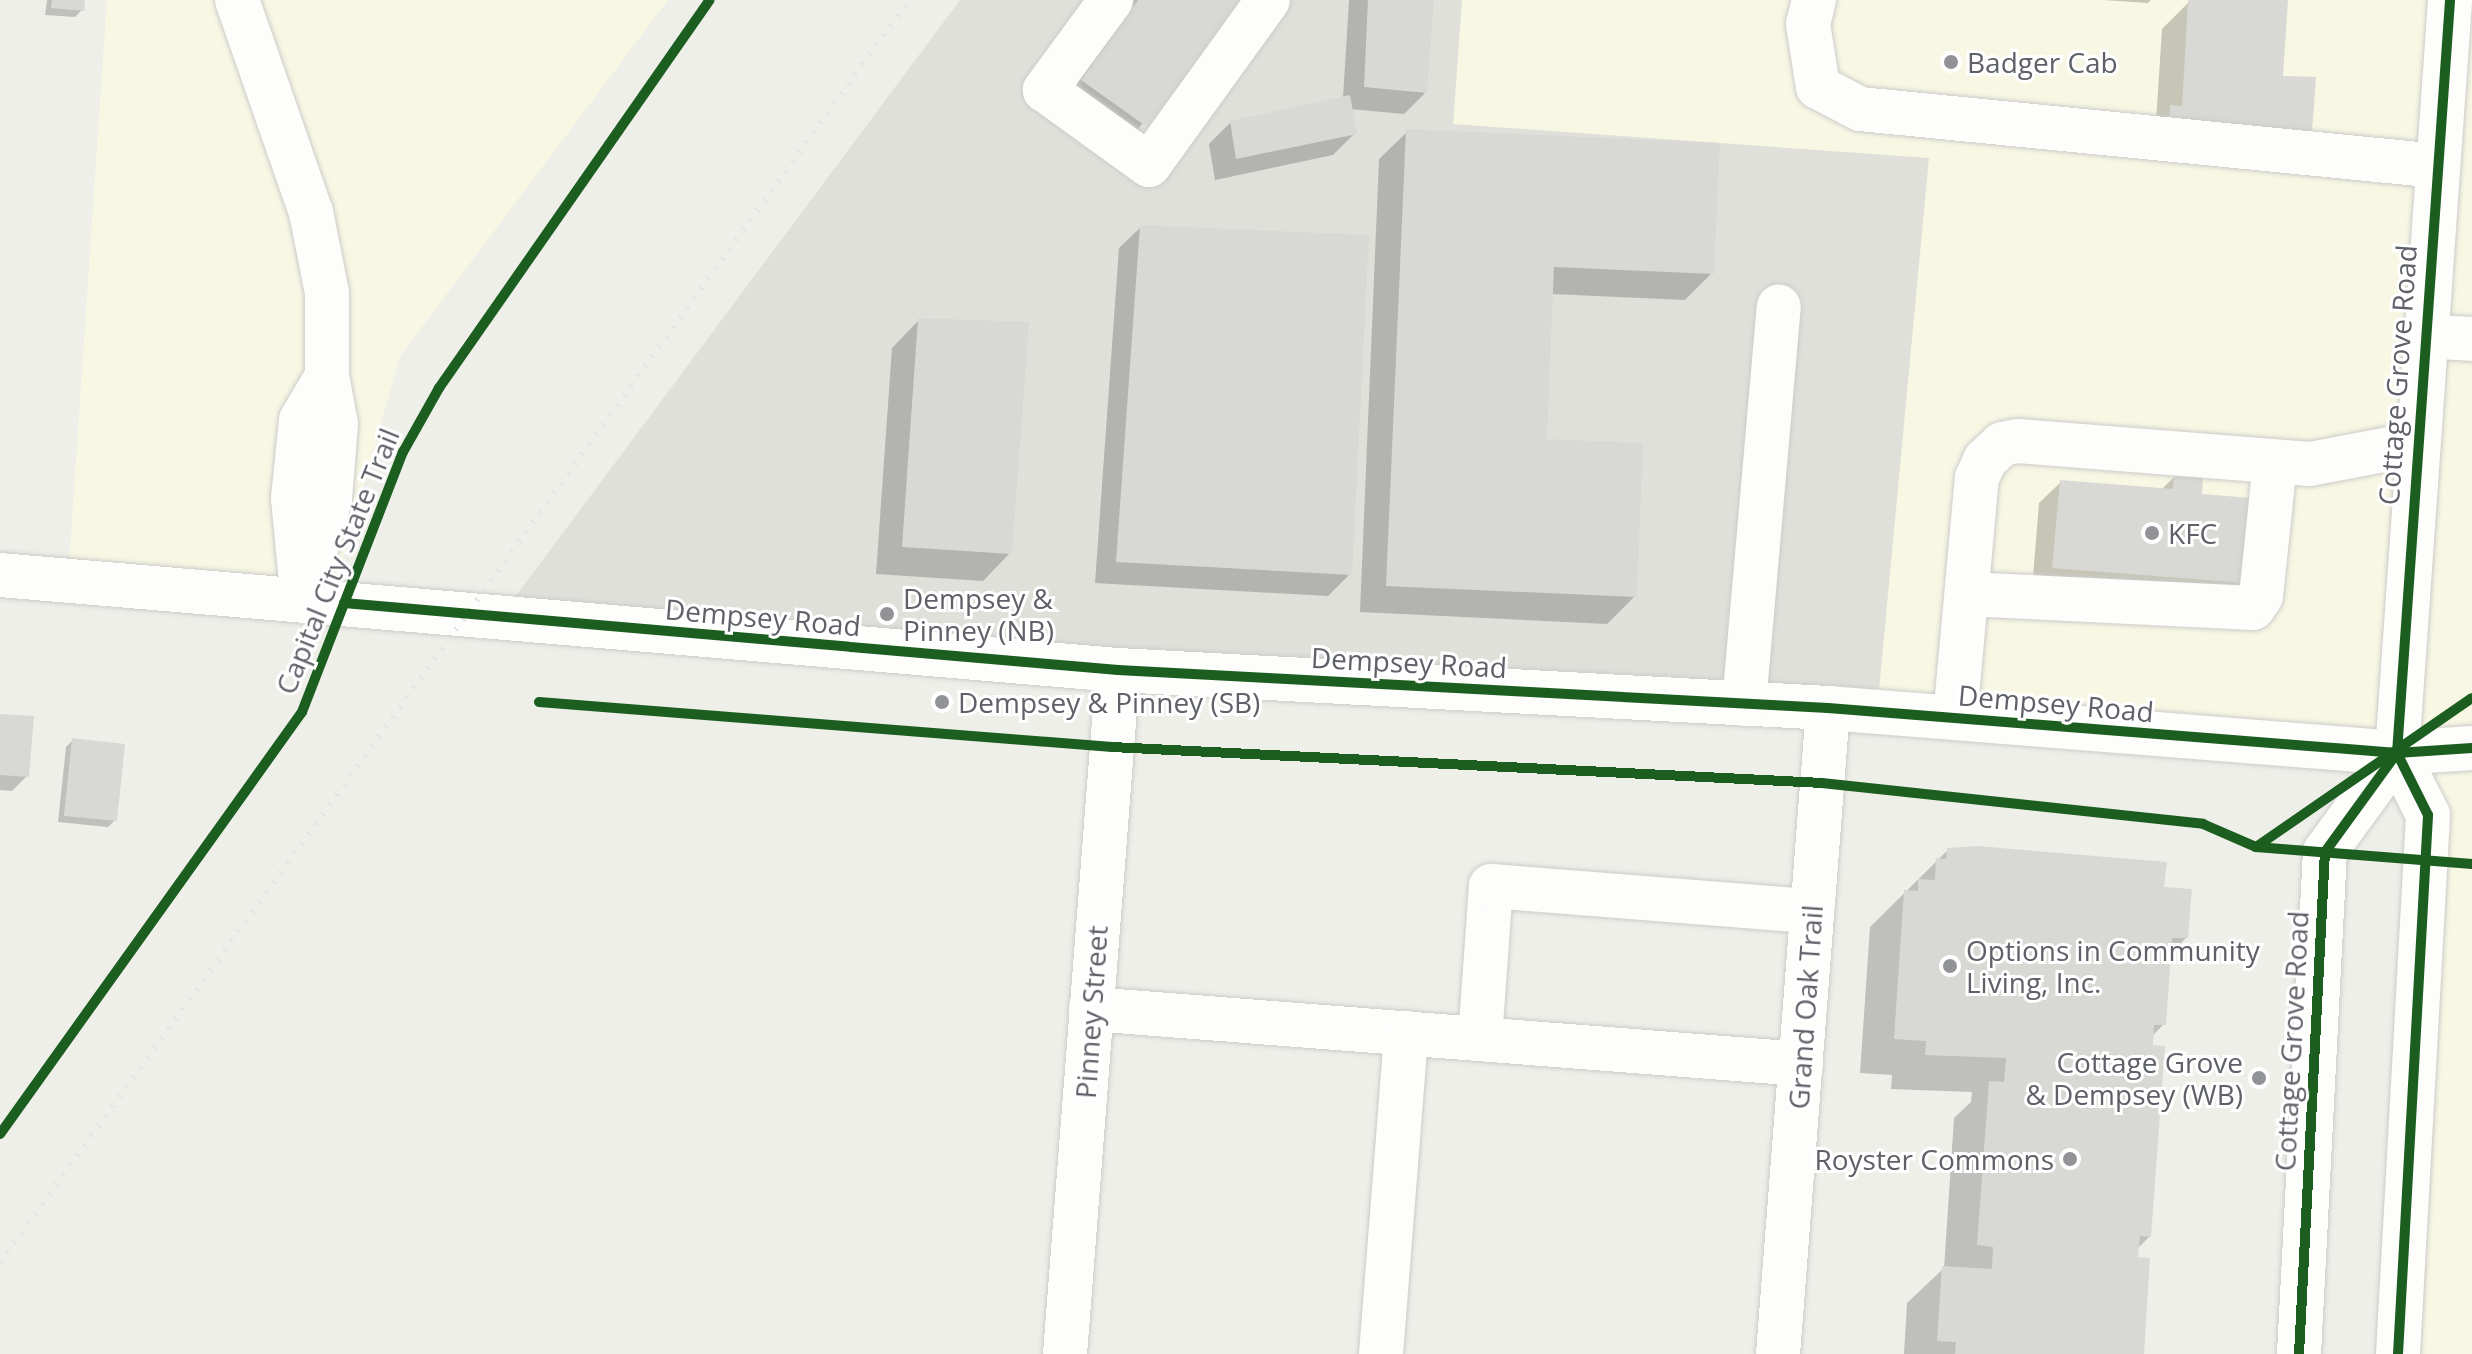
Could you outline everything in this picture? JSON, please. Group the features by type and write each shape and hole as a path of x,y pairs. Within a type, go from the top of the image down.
{"street":[{"path":"237,0 311,212 327,293 327,376 336,424 330,499 302,598"},
{"path":"1111,0 1045,90 1149,165 1268,0"},
{"path":"1814,0 1808,24 1818,87 1860,109 2438,166"},
{"name":"Cottage Grove Road","path":"2299,1354 2325,852 2397,753 2416,444 2450,0"},
{"path":"1744,704 1779,307"},
{"path":"2424,336 2472,339"},
{"path":"1955,718 1977,478 1985,460 2002,444 2018,441 2310,464 2416,444"},
{"path":"1967,594 2253,608 2261,596 2275,462"},
{"name":"Dempsey Road","path":"0,575 302,598 514,621 1118,670 1828,708 2397,753 2472,748"},
{"name":"Pinney Street","path":"1065,1354 1118,670"},
{"name":"Grand Oak Trail","path":"1778,1354 1828,708"},
{"path":"2397,753 2428,815 2398,1354"},
{"path":"1480,1039 1491,886 1812,911"},
{"path":"1091,1009 1801,1064"},
{"path":"1381,1354 1406,1033"}],"shaded area":[{"path":"107,0 668,0 400,356 331,601 68,580"},
{"path":"960,0 1462,0 1453,124 1929,158 1877,712 498,620"},
{"path":"1462,0 2472,0 2472,1354 2398,1354 2428,815 2397,753 1877,712 1453,124"}],"building":[{"path":"52,0 85,0 84,11 51,8"},
{"path":"1138,0 1242,0 1147,127 1081,80"},
{"path":"1368,0 1434,0 1427,93 1364,87"},
{"path":"2188,0 2288,0 2283,76 2316,77 2312,132 2169,132 2170,105 2182,106"},
{"path":"1350,95 1357,134 1236,159 1230,121"},
{"path":"1406,129 1720,143 1714,274 1554,267 1547,439 1643,443 1637,597 1386,586"},
{"path":"1140,225 1369,235 1352,575 1116,562"},
{"path":"918,318 1029,322 1012,554 902,547"},
{"name":"KFC","path":"2174,474 2203,476 2202,494 2251,498 2244,583 2052,568 2060,480 2173,489"},
{"path":"0,714 34,716 29,777 0,775"},
{"path":"72,738 125,744 117,821 64,816"},
{"name":"Royster Commons","path":"1977,846 2167,862 2164,887 2192,889 2188,938 2172,938 2166,1025 2154,1025 2153,1045 2165,1046 2151,1237 2140,1236 2138,1257 2150,1258 2144,1354 1955,1354 1956,1342 1937,1341 1942,1266 1992,1269 1993,1247 1977,1245 1989,1081 2004,1082 2006,1058 1925,1055 1926,1041 1894,1039 1904,890 1918,891 1918,879 1935,880 1936,858 1946,859 1947,848"}],"railway":[{"path":"0,1263 909,0"}],"cycle path":[{"name":"Capital City State Trail","path":"0,1134 302,712 403,452 439,388 710,0"},
{"path":"2398,1354 2428,815 2397,753 2450,0"},
{"name":"Capital City State Trail","path":"344,603 1118,670 1828,708 2397,753 2472,748"},
{"path":"2256,847 2472,698"},
{"path":"539,702 1112,747 1822,783 2203,824 2256,847 2472,864"},
{"path":"2299,1354 2325,852 2397,753"}],"place":[{"name":"Badger Cab","path":"1951,62"},
{"name":"KFC","path":"2152,533"},
{"name":"Dempsey & Pinney (NB)","path":"887,614"},
{"name":"Dempsey & Pinney (SB)","path":"942,702"},
{"name":"Options in Community Living, Inc.","path":"1950,966"},
{"name":"Cottage Grove & Dempsey (WB)","path":"2259,1078"},
{"name":"Royster Commons","path":"2070,1159"}]}
